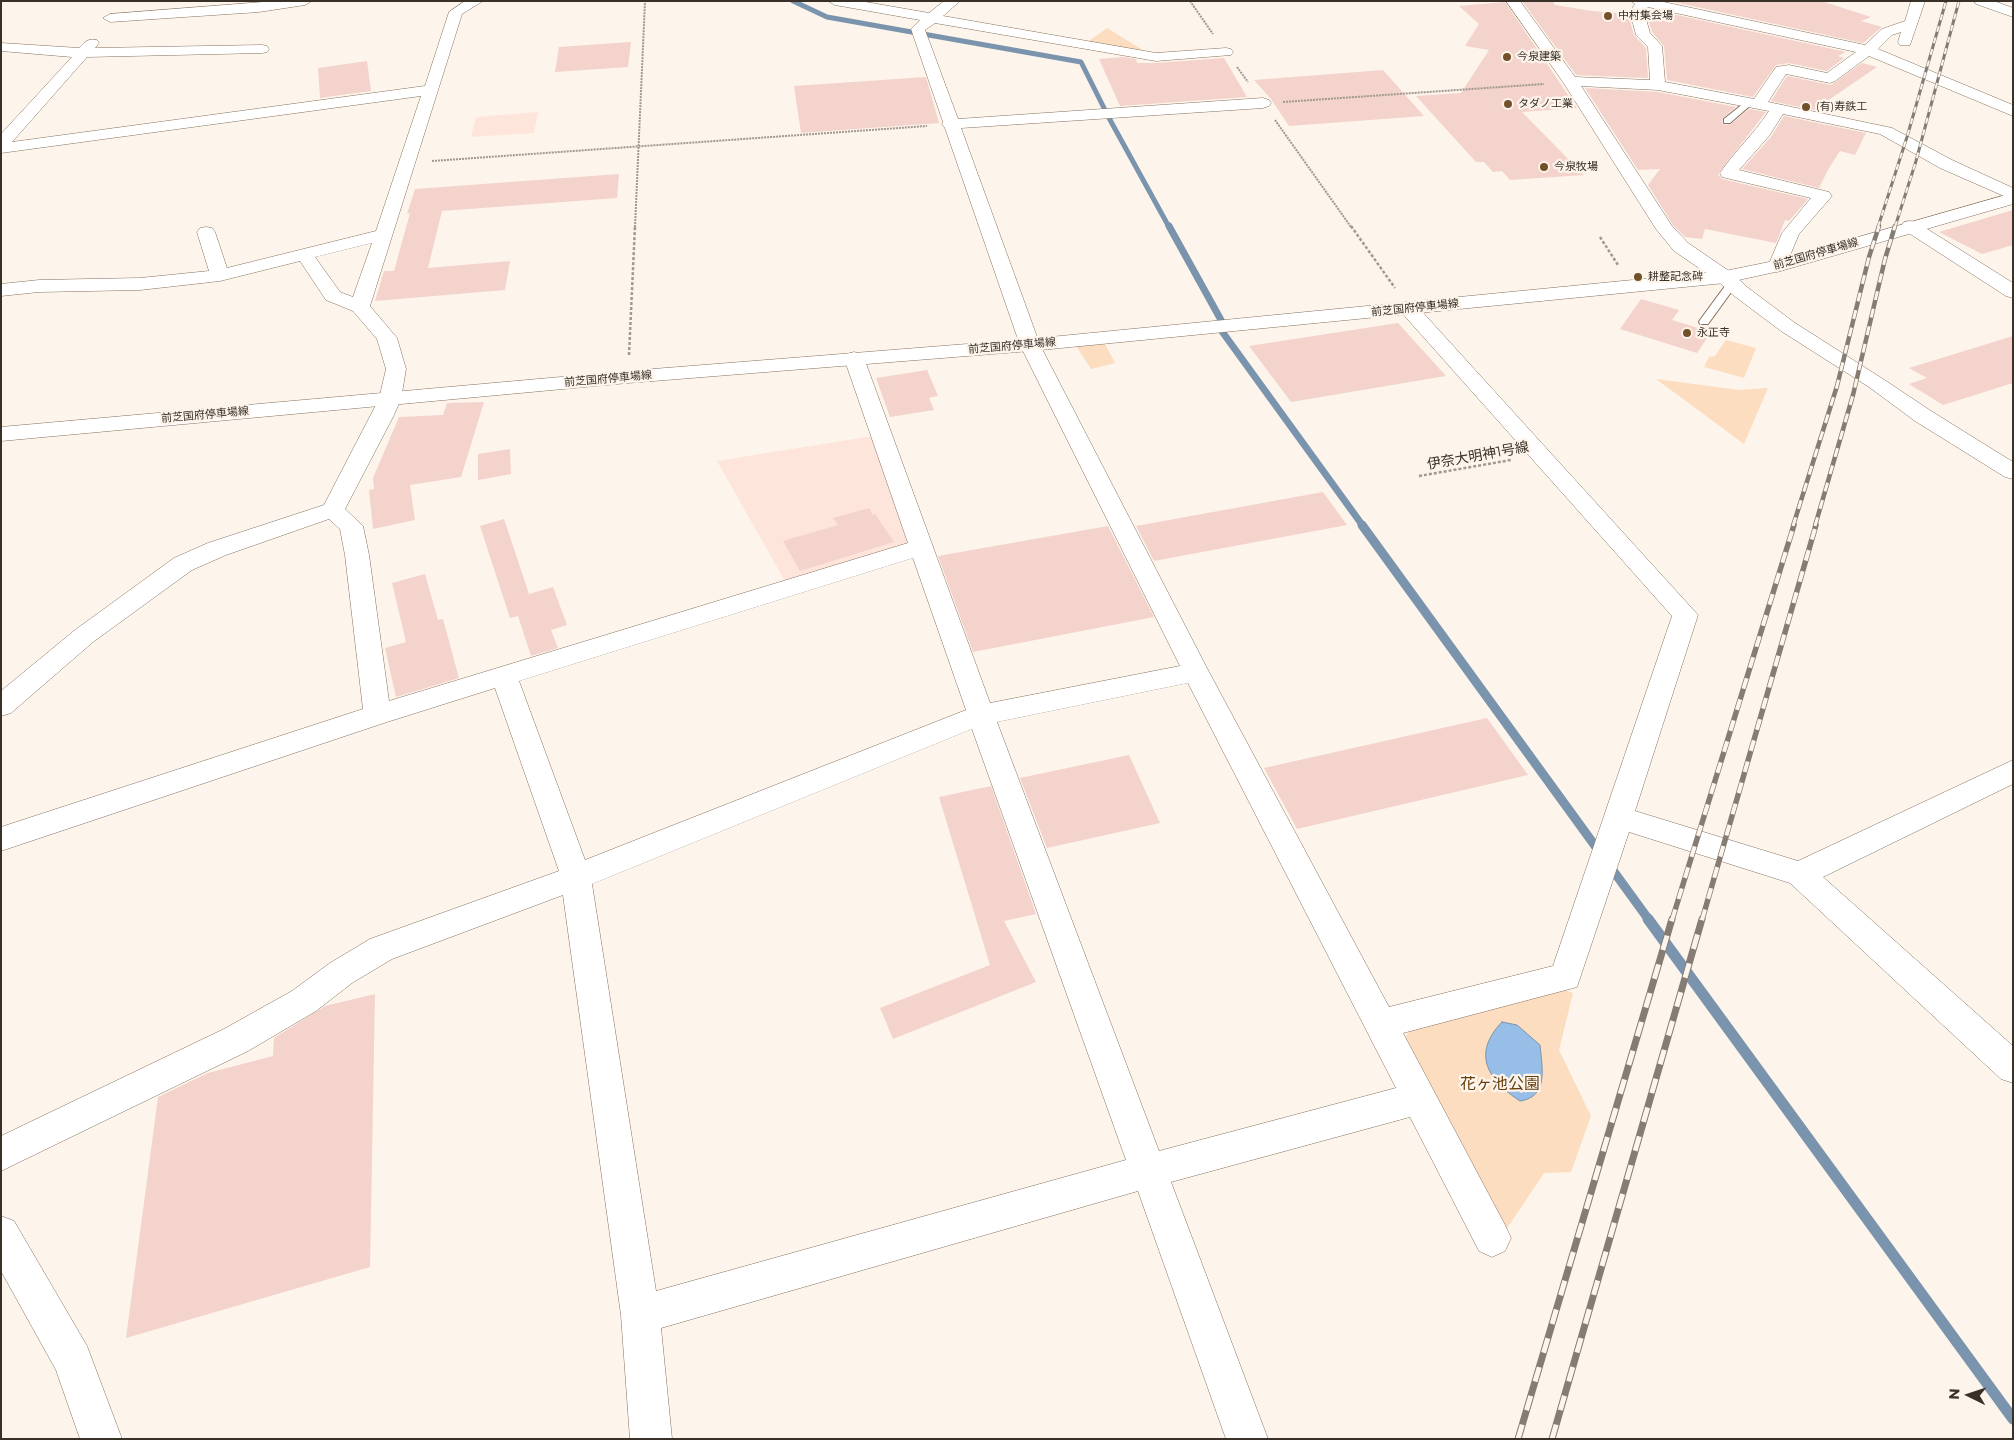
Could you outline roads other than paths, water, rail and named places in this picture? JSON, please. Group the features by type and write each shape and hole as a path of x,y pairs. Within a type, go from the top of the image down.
{"street":[{"path":"1,146 84,53 123,1"},
{"path":"110,18 259,8 305,1"},
{"path":"360,307 457,6 476,1"},
{"path":"834,1 1156,57 1226,52"},
{"path":"953,1 918,29 950,124 1030,345 1196,672 1492,1238"},
{"path":"1513,1 1570,81 1665,229 1682,247 1729,280 1788,327 1876,383 1922,416 2013,472"},
{"path":"1899,62 1909,24 1918,1"},
{"path":"1981,1 2013,13"},
{"path":"1658,85 1655,46 1643,35 1637,12 1642,2 1868,50 2013,112"},
{"path":"1754,103 1781,70 1790,69 1830,78 1868,50 1887,32 1909,24"},
{"path":"1,47 84,53 262,49"},
{"path":"1570,81 1658,85 1873,127 1886,131 2011,199"},
{"path":"1,146 431,90"},
{"path":"950,124 1263,103"},
{"path":"1777,266 1791,233 1824,196 1728,173 1745,151 1763,133 1779,108"},
{"name":"前芝国府停車場線","path":"1,434 628,377 1030,345 1632,286 1729,280 1910,226 2011,199"},
{"path":"1910,226 2013,292"},
{"path":"206,232 220,275"},
{"path":"1,290 39,286 140,284 220,275 384,235"},
{"path":"1,706 84,636 183,564 217,549 333,510 390,398 396,369 387,338 360,307 334,296 304,254"},
{"path":"1381,1024 1566,977 1685,615 1410,309"},
{"path":"854,358 981,715 1247,1439"},
{"path":"333,510 350,526 357,554 377,715"},
{"path":"1,839 377,715 921,547"},
{"path":"1,1154 236,1040 304,1001 341,973 381,949 576,877 981,715 1196,672"},
{"path":"504,676 576,877 640,1316 651,1439"},
{"path":"1800,874 2013,770"},
{"path":"1618,817 1800,874 2013,1068"},
{"path":"640,1316 1148,1171 1420,1098"},
{"path":"1,1234 73,1360 101,1439"}],"lane":[{"path":"1727,121 1754,103"},
{"path":"1704,322 1729,280"}],"water":[{"path":"1502,1022 1517,1025 1540,1045 1542,1080 1540,1087 1536,1094 1520,1101 1499,1084 1487,1066 1487,1045"}],"waterway":[{"path":"793,1 827,17 1081,62 1109,118 1169,227"},
{"path":"1169,226 1221,320"},
{"path":"1221,330 1363,526"},
{"path":"1362,525 1601,854"},
{"path":"1609,865 1649,920"},
{"path":"1648,919 2013,1419"}],"railway":[{"path":"1878,227 1907,137 1946,1"},
{"path":"1895,227 1916,161 1959,1"},
{"path":"1793,526 1837,386 1869,257 1879,226"},
{"path":"1815,526 1853,395 1885,259 1895,226"},
{"path":"1672,920 1794,525"},
{"path":"1702,920 1816,525"},
{"path":"1518,1439 1672,919"},
{"path":"1552,1439 1702,919"}],"place":[{"name":"中村集会場","path":"1608,16"},
{"name":"今泉建築","path":"1507,57"},
{"name":"タダノ工業","path":"1508,104"},
{"name":"(有)寿鉄工","path":"1806,107"},
{"name":"今泉牧場","path":"1544,167"},
{"name":"耕整記念碑","path":"1638,277"},
{"name":"永正寺","path":"1687,333"}],"park label":[{"name":"花ヶ池公園","path":"1500,1084"}]}
